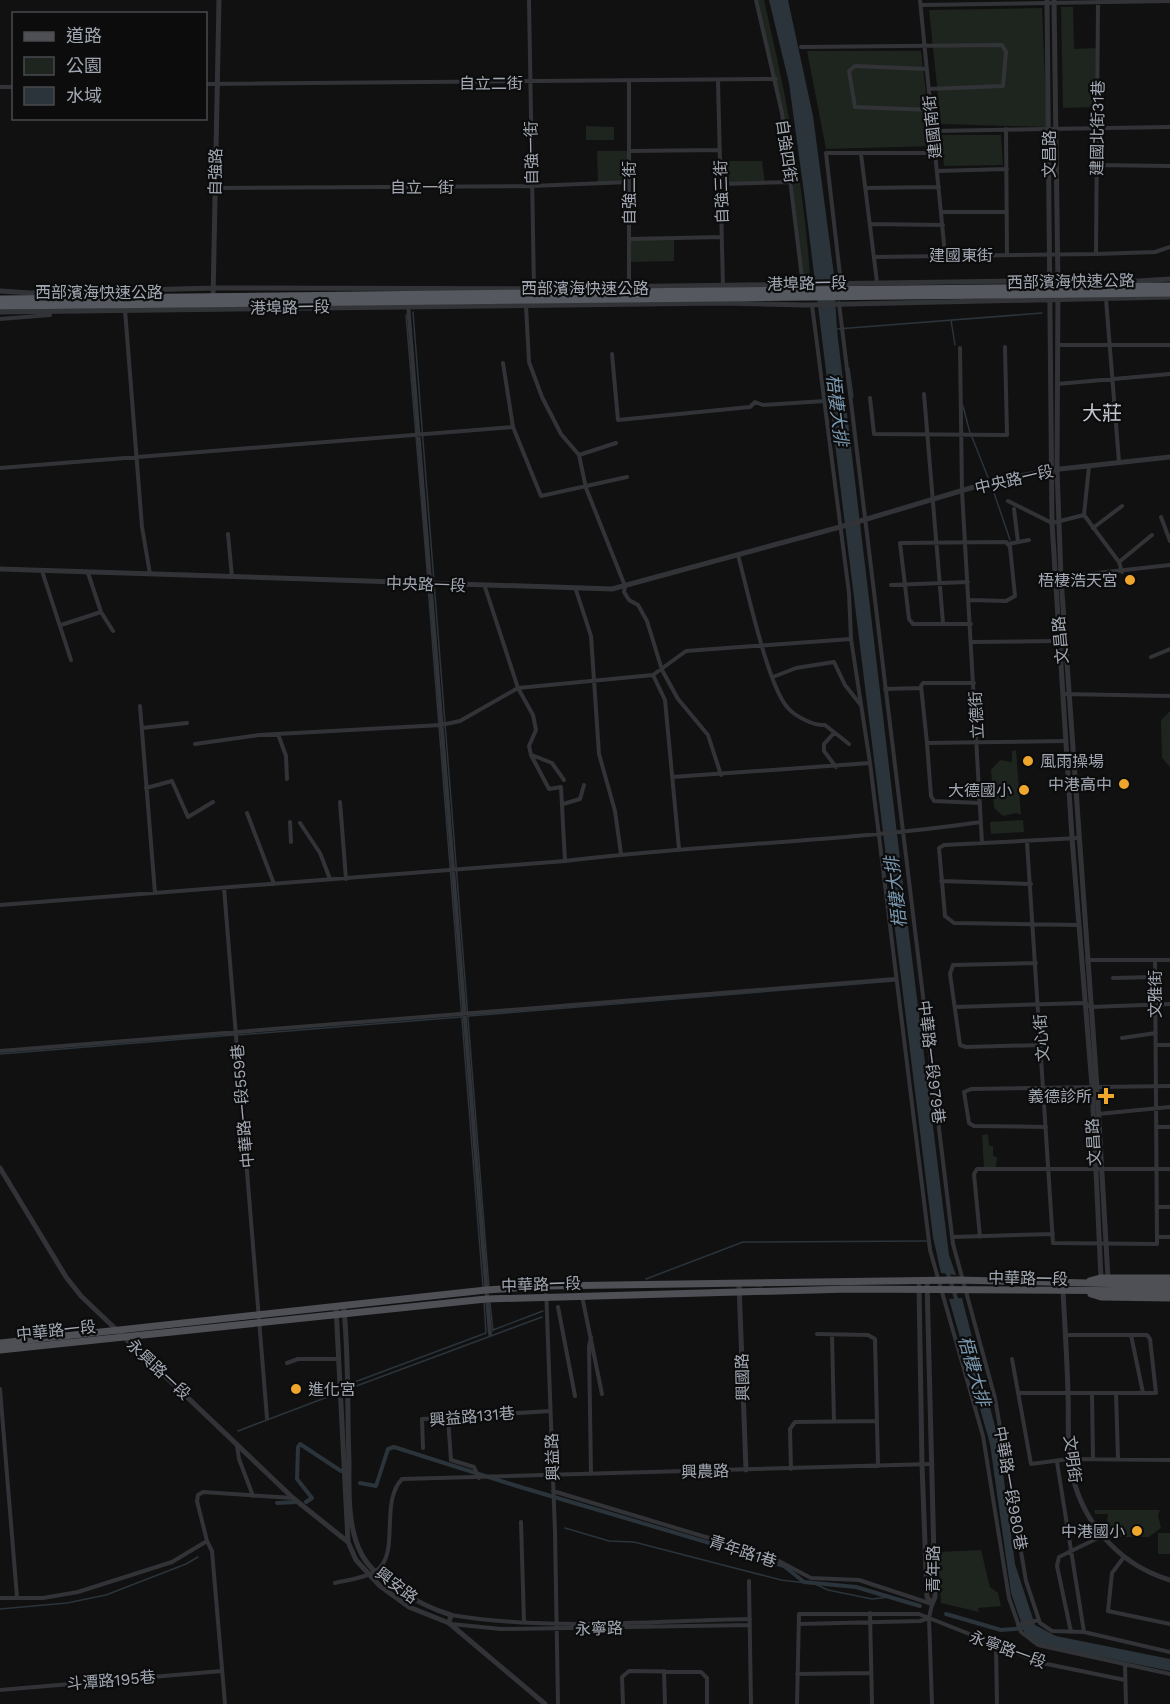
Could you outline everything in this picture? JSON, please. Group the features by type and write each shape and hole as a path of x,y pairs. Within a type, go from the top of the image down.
{"highway":[{"path":"733,296 775,287 1034,285"},
{"name":"西部濱海快速公路","path":"733,296 1170,286"},
{"name":"西部濱海快速公路","path":"0,303 733,296 1170,295"},
{"path":"733,296 756,302 1029,300"}],"main road":[{"name":"中華路一段","path":"1085,1282 1104,1278 1170,1278"},
{"name":"中華路一段","path":"0,1342 486,1290 546,1286 739,1288 923,1285 960,1280 1085,1282 1126,1288"},
{"name":"中華路一段","path":"923,1285 942,1290 1063,1292 1126,1288"},
{"path":"1126,1288 1170,1285"},
{"name":"中華路一段","path":"0,1350 486,1299 739,1288"},
{"path":"1126,1288 1170,1291"},
{"name":"中華路一段","path":"1086,1292 1101,1297 1170,1298"}],"street":[{"name":"自強路","path":"213,308 219,0"},
{"name":"自強一街","path":"529,0 534,306"},
{"name":"自強四街","path":"756,0 776,79 792,182 805,305"},
{"path":"920,3 1170,1"},
{"name":"文昌路","path":"1051,2 1052,129 1058,286 1055,300 1054,470 1060,523 1057,578"},
{"name":"建國北街31巷","path":"1096,254 1098,2"},
{"name":"建國南街","path":"920,3 943,212 945,254"},
{"path":"801,47 1002,45 1006,52 1003,86 928,89"},
{"path":"926,69 855,66 849,70 855,107 931,110"},
{"name":"自立二街","path":"207,84 529,83 776,79"},
{"name":"自強三街","path":"718,81 723,303"},
{"name":"自強二街","path":"628,304 629,82"},
{"path":"933,131 1170,127"},
{"path":"1006,129 1007,255"},
{"name":"文昌路","path":"1052,129 1049,254 1051,285 1055,300 1058,384 1052,523 1067,694 1084,1003 1098,1114 1102,1167 1106,1244 1104,1278"},
{"path":"629,151 720,150"},
{"path":"904,833 863,519 839,304 839,282 826,153 935,153"},
{"path":"861,154 877,282"},
{"path":"1096,165 1170,166"},
{"path":"937,171 1006,169"},
{"name":"自立一街","path":"214,188 532,186 629,182"},
{"path":"721,184 792,182"},
{"path":"866,188 939,187"},
{"path":"943,212 1007,212"},
{"path":"870,224 943,225"},
{"path":"629,239 722,237"},
{"name":"建國東街","path":"874,257 945,254 1096,254 1155,252 1170,248"},
{"name":"港埠路一段","path":"579,289 615,297 993,293 1034,285 1058,286 1170,279"},
{"name":"港埠路一段","path":"0,291 32,293 214,288 579,289 839,282 1023,281 1034,285"},
{"path":"406,289 490,1334"},
{"path":"0,303 32,293"},
{"name":"港埠路一段","path":"993,293 1029,300"},
{"name":"港埠路一段","path":"0,312 723,303 812,305 1106,299 1170,295"},
{"name":"港埠路一段","path":"580,306 615,297"},
{"path":"1106,299 1119,462"},
{"path":"0,303 31,310"},
{"path":"812,305 842,526 851,639 870,763 927,1236 983,1436 1006,1587 1018,1625 1025,1637 1038,1645 1170,1674"},
{"path":"526,306 529,362 542,398 561,434 579,455 586,488 624,586 624,592 629,600 638,605 647,621 662,670 678,699 708,735 721,775"},
{"path":"125,309 136,456 150,575"},
{"path":"0,319 50,315"},
{"path":"1057,345 1170,345"},
{"path":"870,398 874,434 1007,435 1005,347"},
{"name":"立德街","path":"960,348 962,491 970,600 982,843"},
{"path":"612,354 618,420 750,407 759,402 763,405 825,401"},
{"path":"503,363 513,427 541,496 586,488 627,477"},
{"path":"1058,384 1170,374"},
{"path":"924,394 943,623"},
{"path":"0,468 513,427"},
{"path":"579,455 616,443"},
{"name":"中央路一段","path":"0,569 612,590 994,481 1054,470 1170,458"},
{"path":"1089,466 1084,515 1119,562 1122,572"},
{"path":"1008,501 1052,523 1060,523 1068,518 1084,515"},
{"path":"1093,528 1122,506"},
{"path":"1014,509 1018,542"},
{"path":"1161,518 1170,541"},
{"path":"228,534 232,578"},
{"path":"1119,562 1152,534"},
{"path":"971,624 912,624 909,619 900,543 1006,542 1008,544 1029,540"},
{"path":"970,600 1006,601 1014,596 1008,544"},
{"path":"738,555 773,677 789,709 817,725 825,725 849,744"},
{"path":"1057,578 1170,565"},
{"path":"42,571 71,660"},
{"path":"88,573 101,612 113,630"},
{"path":"891,585 968,582"},
{"path":"485,587 518,688 536,725 529,746 531,755 549,789 561,788 565,861"},
{"path":"576,590 591,636 599,754 615,812 621,854"},
{"path":"61,625 101,612"},
{"path":"195,744 278,734 441,725 460,721 518,688 652,675 686,651 851,639"},
{"path":"972,642 1063,641"},
{"path":"1151,657 1170,649"},
{"path":"773,677 796,668 834,662 845,685 862,707"},
{"path":"652,675 665,700 680,849"},
{"path":"974,683 926,682 921,688 931,796 934,801 980,803"},
{"path":"885,689 921,688"},
{"path":"1067,694 1170,696"},
{"path":"140,706 155,893"},
{"path":"142,728 187,723"},
{"path":"834,733 824,744 824,751 836,767"},
{"path":"278,734 286,756 287,779"},
{"path":"927,743 1070,741"},
{"path":"531,755 552,763 564,780"},
{"path":"672,777 870,763"},
{"path":"146,788 172,782 188,817 213,802"},
{"path":"563,804 580,799 584,785"},
{"path":"340,802 346,879"},
{"path":"248,813 274,884"},
{"path":"290,822 291,842"},
{"path":"0,905 565,861 680,849 878,836 981,822"},
{"path":"300,823 320,852 330,879"},
{"name":"中華路一段979巷","path":"904,833 953,1237 962,1290"},
{"path":"1075,838 944,844 939,848 945,916 954,923 1079,925"},
{"name":"文昌路","path":"1075,838 1088,959 1095,1167 1099,1244 1104,1278"},
{"name":"文心街","path":"1027,842 1053,1234"},
{"path":"941,881 1031,884"},
{"name":"中華路一段559巷","path":"224,888 267,1418"},
{"path":"1081,964 1088,959 1170,960"},
{"name":"文雅街","path":"1106,1244 1157,1244 1155,961"},
{"path":"1036,963 953,965 950,974 959,1042 963,1046 1041,1045"},
{"path":"1113,978 1155,977"},
{"path":"0,1051 896,979"},
{"path":"954,1007 1084,1003 1091,1007 1170,1004"},
{"path":"1122,1038 1156,1033"},
{"path":"1156,1046 1170,1045"},
{"path":"1046,1127 974,1126 969,1123 964,1092 971,1089 1044,1086 1170,1086"},
{"path":"1098,1114 1170,1107"},
{"path":"1156,1127 1170,1127"},
{"path":"980,1237 974,1174 977,1169 1095,1167 1170,1169"},
{"name":"永興路一段","path":"0,1168 72,1286 293,1498"},
{"path":"1157,1207 1170,1207"},
{"path":"953,1237 1053,1234 1053,1243 1106,1244"},
{"path":"1157,1237 1170,1237"},
{"name":"青年路","path":"923,1285 935,1597 932,1604"},
{"name":"青年路","path":"923,1285 922,1464 927,1597 932,1604"},
{"name":"興益路","path":"546,1286 558,1623 558,1704"},
{"name":"興國路","path":"739,1288 746,1470"},
{"name":"中華路一段980巷","path":"962,1290 995,1398 1026,1581 1039,1618"},
{"name":"文明街","path":"1063,1292 1069,1459 1080,1500 1102,1536 1124,1557 1170,1580"},
{"path":"582,1295 602,1394"},
{"path":"340,1307 341,1316 349,1484 356,1541 348,1542 339,1359 341,1316"},
{"path":"558,1307 575,1396"},
{"path":"817,1334 868,1335 875,1339 878,1466"},
{"path":"1020,1393 1156,1393 1150,1339 1147,1335 1065,1335"},
{"path":"1131,1335 1143,1393"},
{"path":"832,1336 834,1421"},
{"path":"591,1337 589,1347 591,1474"},
{"path":"287,1363 298,1359 339,1359"},
{"path":"1012,1359 1020,1393 1031,1464 1069,1459 1170,1460"},
{"path":"0,1389 17,1597"},
{"path":"1092,1393 1093,1459"},
{"path":"1116,1393 1118,1459"},
{"name":"興益路131巷","path":"423,1448 422,1419 550,1411"},
{"path":"448,1418 451,1460 474,1467 479,1478"},
{"path":"791,1469 792,1424 795,1422 877,1421"},
{"path":"237,1446 239,1459 253,1496"},
{"path":"1057,1462 1073,1551 1084,1632"},
{"name":"興農路","path":"376,1570 384,1563 387,1553 390,1504 396,1485 402,1479 931,1464"},
{"name":"青年路1巷","path":"553,1491 773,1558 811,1578 859,1581 932,1604"},
{"path":"225,1704 212,1551 197,1505 198,1495 203,1492 293,1498"},
{"name":"興安路","path":"293,1498 348,1542 356,1560 368,1575 409,1607 449,1623 545,1704"},
{"path":"521,1522 524,1622"},
{"path":"1071,1632 1057,1566 1059,1557 1102,1536"},
{"path":"0,1598 57,1597 99,1587 183,1557 207,1540"},
{"name":"興安路","path":"356,1541 362,1557 403,1592 429,1608 451,1615"},
{"path":"1124,1557 1112,1573 1108,1611 1170,1624"},
{"path":"335,1583 368,1575 376,1570"},
{"path":"749,1581 751,1704"},
{"path":"932,1604 929,1618 932,1704"},
{"path":"870,1613 872,1704"},
{"name":"永寧路一段","path":"929,1618 799,1624 799,1614 919,1614 929,1618 996,1646 1042,1664 1125,1680"},
{"path":"449,1623 451,1615"},
{"name":"永寧路","path":"451,1615 486,1621 558,1623 750,1619"},
{"path":"1018,1625 1039,1618 1052,1631 1084,1632 1170,1652"},
{"name":"永寧路","path":"449,1623 486,1629 750,1625"},
{"path":"797,1704 799,1624"},
{"path":"996,1646 997,1704"},
{"path":"1125,1665 1126,1704"},
{"name":"斗潭路195巷","path":"0,1689 222,1671"},
{"path":"623,1704 624,1673 628,1671 705,1674 707,1704"},
{"path":"664,1671 665,1704"},
{"path":"797,1674 871,1673"}],"green space":[{"path":"756,0 764,0 786,104 804,210 810,280 803,279 792,177 777,86"},
{"path":"1061,7 1073,7 1074,49 1097,48 1096,107 1063,108"},
{"path":"1042,8 1047,127 941,124 929,10"},
{"path":"807,51 921,51 932,146 826,149"},
{"path":"586,126 614,127 614,140 586,140"},
{"path":"940,135 1001,135 1003,165 944,166"},
{"path":"597,151 629,151 629,182 598,183"},
{"path":"720,161 762,161 765,184 721,184"},
{"path":"629,239 674,239 674,261 629,262"},
{"path":"1170,711 1170,767 1162,758 1161,720"},
{"path":"1016,750 1021,815 1016,813 1003,816 994,808 991,770 1000,760 1012,762 1012,751"},
{"path":"1023,820 1024,832 991,834 990,822"},
{"path":"988,1134 989,1146 993,1146 993,1156 997,1157 996,1167 984,1168 982,1135"},
{"path":"1094,1510 1160,1510 1158,1515 1161,1528 1149,1537 1115,1537 1106,1528 1108,1514 1095,1514"},
{"path":"1158,1533 1170,1533 1170,1554 1158,1554"},
{"path":"981,1550 990,1587 998,1593 1001,1606 978,1608 979,1612 941,1603 938,1552"}],"water":[{"path":"769,0 788,0 813,116 834,275 837,330 903,884 900,894 907,918 949,1255 956,1275 941,1273 933,1237 804,193 789,83"},
{"path":"962,1298 999,1442 1015,1564 1035,1625 1056,1636 1170,1659 1170,1671 1041,1645 1025,1634 1011,1593 990,1444 949,1299"}],"waterway":[{"path":"413,312 489,1288"},
{"path":"837,329 1042,313"},
{"path":"406,315 428,581"},
{"path":"951,320 955,345"},
{"path":"849,368 853,397"},
{"path":"963,406 970,433"},
{"path":"972,437 989,480"},
{"path":"991,484 1010,540"},
{"path":"428,586 483,1287"},
{"path":"469,1016 894,981"},
{"path":"238,1035 461,1017"},
{"path":"0,1054 234,1035"},
{"path":"646,1279 743,1242 926,1241"},
{"name":"梧棲大排","path":"947,1271 957,1301"},
{"path":"484,1301 486,1333"},
{"path":"490,1302 493,1331"},
{"path":"493,1330 543,1311"},
{"path":"351,1388 542,1317"},
{"path":"352,1383 486,1333"},
{"path":"238,1431 338,1393"},
{"path":"306,1502 312,1498 297,1479 300,1444 341,1471"},
{"path":"360,1483 376,1486 388,1449 394,1447 784,1566 804,1582 856,1587 920,1606"},
{"path":"277,1503 297,1502"},
{"path":"565,1528 609,1541 634,1542 781,1580 815,1584 828,1590 872,1599 889,1597"},
{"path":"0,1609 67,1603 106,1595 186,1564 198,1557"},
{"path":"946,1614 1001,1630 1027,1628"}],"place":[{"name":"梧棲浩天宮","path":"1130,580"},
{"name":"風雨操場","path":"1028,761"},
{"name":"中港高中","path":"1124,784"},
{"name":"大德國小","path":"1024,790"},
{"name":"義德診所","path":"1106,1096"},
{"name":"進化宮","path":"296,1389"},
{"name":"中港國小","path":"1137,1531"}],"district":[{"name":"大莊","path":"1102,413"}]}
